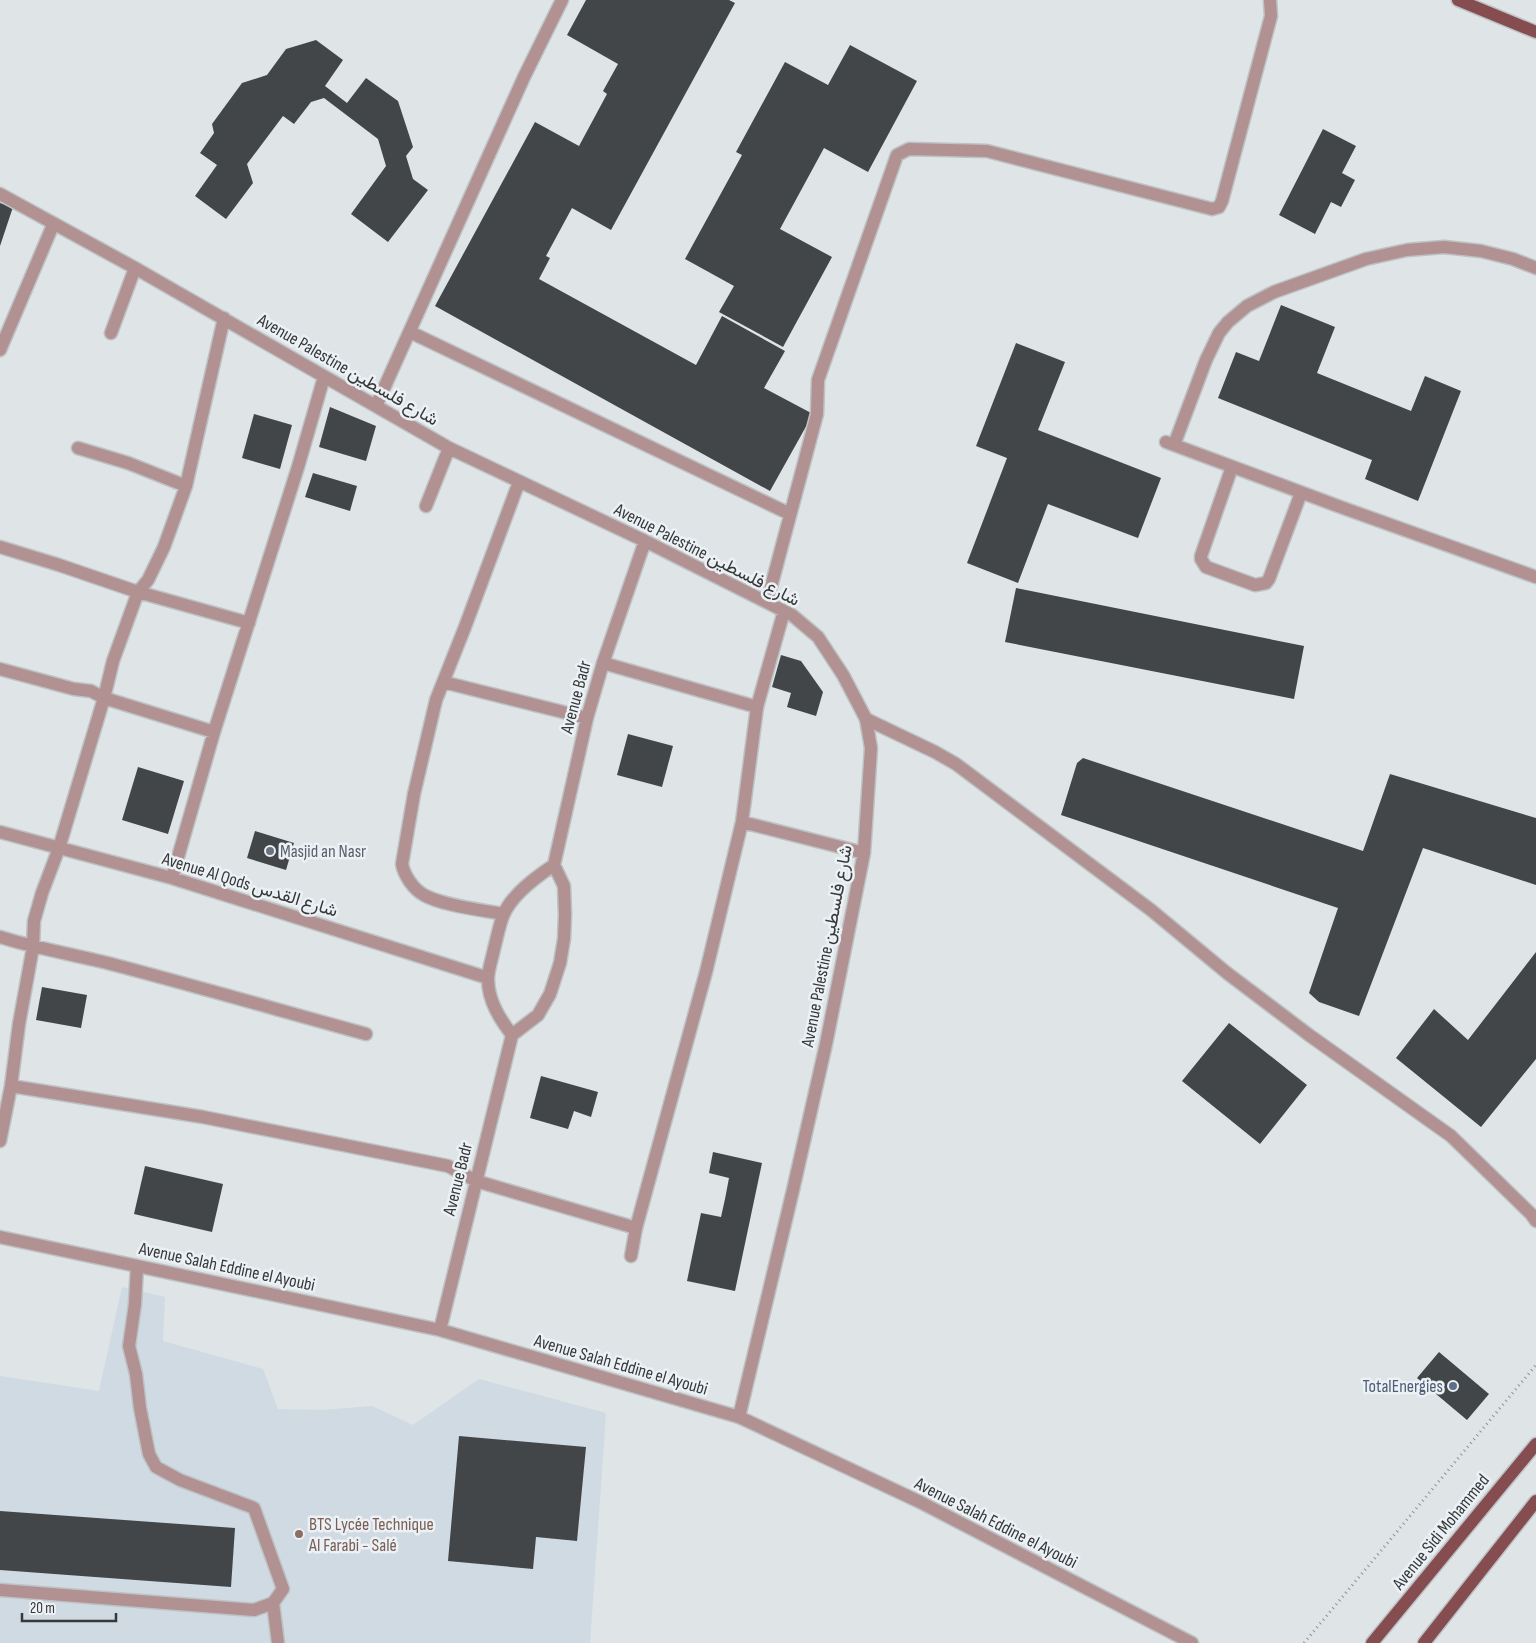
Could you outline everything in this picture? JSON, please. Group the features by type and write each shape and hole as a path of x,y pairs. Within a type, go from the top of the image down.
{"main road":[{"path":"1458,0 1536,32"},
{"name":"Avenue Sidi Mohammed","path":"1372,1643 1536,1444"},
{"path":"1424,1643 1536,1501"}],"street":[{"path":"376,406 524,77 562,0"},
{"path":"767,602 817,414 818,380 897,155 909,149 987,151 1212,210 1219,207 1222,201 1268,25 1270,0"},
{"name":"Avenue Palestine شارع فلسطين","path":"0,194 224,318 449,448 645,541 792,615 818,637 843,675 866,719 870,757 864,853 826,1044 739,1417"},
{"path":"0,350 54,225"},
{"path":"1536,268 1513,259 1481,251 1444,247 1407,250 1366,259 1274,292 1247,306 1228,322 1219,333 1170,444 1536,577"},
{"path":"110,333 135,268"},
{"path":"0,1141 11,1086 19,1024 33,947 34,921 42,893 60,848 113,661 138,592 148,580 164,547 186,486 224,318"},
{"path":"410,332 790,514"},
{"path":"172,878 214,732 324,377"},
{"path":"78,448 128,463 186,486"},
{"path":"426,506 449,448"},
{"path":"1232,467 1200,556 1206,567 1236,579 1260,585 1266,583 1301,493"},
{"path":"503,914 434,899 422,894 403,870 402,864 414,794 432,712 519,482"},
{"name":"Avenue Badr","path":"554,865 587,718 603,663 645,541"},
{"path":"0,547 59,564 138,592 249,623"},
{"path":"630,1256 706,972 742,822 758,707 784,611"},
{"path":"603,663 758,707"},
{"path":"0,669 74,689 91,691 104,698 214,732"},
{"path":"443,682 587,718"},
{"path":"866,719 936,752 972,775 1151,910 1228,973 1309,1035 1451,1136 1531,1214 1536,1222"},
{"path":"742,822 864,853"},
{"name":"Avenue Al Qods شارع القدس","path":"0,832 172,878 488,978"},
{"path":"554,865 564,886 564,938 560,963 550,994 538,1014 512,1035 501,1020 494,1005 489,991 488,978 503,914 526,885 554,865"},
{"path":"0,937 33,947 127,968 366,1034"},
{"name":"Avenue Badr","path":"440,1330 512,1035"},
{"path":"11,1086 204,1117 448,1166 476,1181 636,1228"},
{"name":"Avenue Salah Eddine el Ayoubi","path":"0,1237 440,1330 739,1417 920,1502 1192,1643"},
{"path":"0,1590 254,1610 273,1604 284,1589 254,1508 180,1480 156,1467 149,1454 140,1408 136,1374 129,1346 135,1304 137,1266"},
{"path":"273,1604 278,1643"}],"path":[{"path":"1304,1643 1536,1365"}],"shaded area":[{"name":"BTS Lycée Technique Al Farabi - Salé","path":"122,1287 165,1297 163,1341 263,1369 278,1409 323,1410 372,1406 413,1425 479,1379 606,1413 590,1643 0,1643 0,1376 99,1391"}],"building":[{"path":"586,0 729,0 735,3 611,230 572,208 546,256 550,258 539,279 696,365 722,316 785,351 764,388 813,414 770,491 435,306 535,122 579,146 607,94 603,91 618,64 567,35"},
{"path":"316,40 343,60 325,86 347,103 366,78 398,101 413,147 406,156 413,179 428,190 388,242 351,214 386,166 378,139 324,98 311,102 294,124 283,116 247,164 253,183 226,219 195,196 217,165 200,153 214,133 212,124 242,83 267,75 286,49"},
{"path":"850,45 917,81 868,172 824,148 780,229 832,257 783,347 719,312 734,286 685,259 742,155 736,152 785,62 828,85"},
{"path":"1323,129 1356,146 1342,173 1355,180 1341,207 1331,202 1315,234 1279,215"},
{"path":"0,203 13,207 0,246"},
{"path":"1281,305 1335,327 1317,373 1411,411 1425,376 1461,391 1418,501 1365,479 1372,460 1218,398 1236,352 1259,361"},
{"path":"1016,343 1065,362 1038,430 1161,478 1138,538 1048,504 1018,583 967,563 1007,458 976,446"},
{"path":"330,407 376,426 366,461 319,447"},
{"path":"254,414 292,425 280,469 242,458"},
{"path":"313,473 357,486 350,511 305,497"},
{"path":"1016,588 1304,646 1294,699 1005,642"},
{"path":"781,655 801,661 823,692 816,716 787,707 791,693 772,687"},
{"path":"628,734 673,746 662,787 617,775"},
{"path":"1083,758 1363,851 1390,774 1536,818 1536,885 1423,848 1359,1016 1319,1002 1309,993 1338,908 1061,815 1077,763"},
{"path":"138,767 184,781 168,834 122,820"},
{"name":"Masjid an Nasr","path":"255,831 294,843 286,870 247,858"},
{"path":"1536,952 1536,1059 1481,1127 1396,1058 1434,1009 1468,1040"},
{"path":"42,987 87,995 81,1028 36,1020"},
{"path":"1229,1023 1307,1085 1260,1144 1182,1081"},
{"path":"541,1076 598,1092 591,1117 574,1111 568,1129 530,1118"},
{"path":"713,1152 762,1163 735,1291 687,1281 701,1213 721,1217 725,1199 729,1178 709,1173"},
{"path":"145,1166 223,1184 212,1232 134,1214"},
{"name":"TotalEnergies","path":"1439,1352 1489,1394 1467,1420 1417,1378"},
{"path":"459,1436 586,1447 577,1541 536,1537 533,1569 448,1561"},
{"path":"0,1511 235,1528 231,1587 0,1570"}],"place":[{"name":"Masjid an Nasr","path":"270,851"},
{"name":"TotalEnergies","path":"1453,1386"},
{"name":"BTS Lycée Technique Al Farabi - Salé","path":"299,1534"}]}
